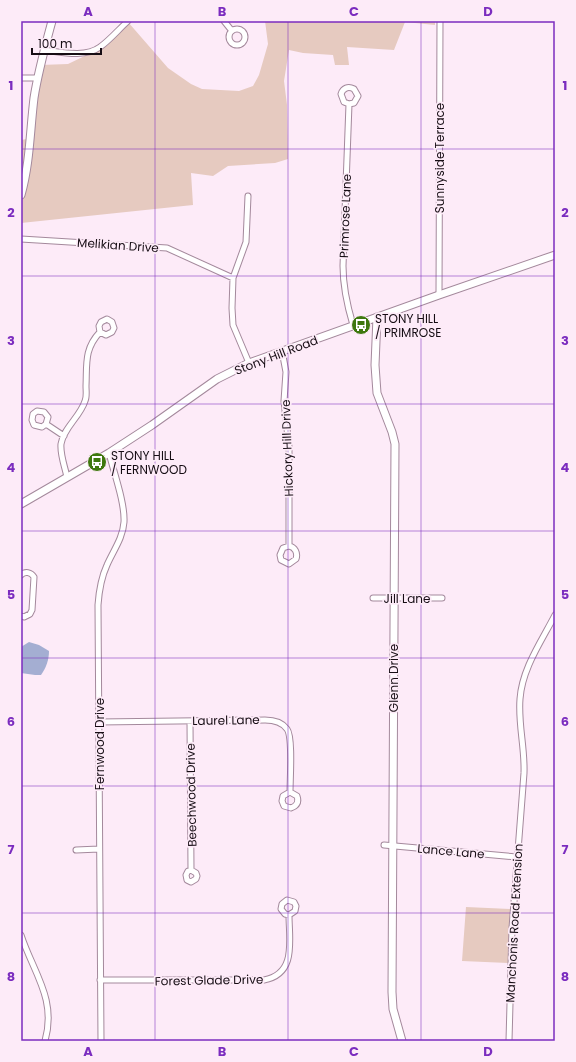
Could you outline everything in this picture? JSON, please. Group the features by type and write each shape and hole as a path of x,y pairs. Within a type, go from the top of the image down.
{"main road":[{"path":"21,195 29,153 34,100 44,50 52,21"},
{"name":"Stony Hill Road","path":"21,504 109,453 152,425 214,381 249,364 353,325 555,255"},
{"name":"Glenn Drive","path":"377,317 375,365 377,393 395,444 394,598 388,846 392,1001 402,1041"}],"street":[{"path":"44,50 75,53 91,51 99,48 128,21"},
{"path":"224,21 232,31"},
{"name":"Sunnyside Terrace","path":"439,295 440,21"},
{"path":"21,78 38,78"},
{"name":"Primrose Lane","path":"349,104 343,274 345,299 353,325"},
{"path":"248,196 246,242 233,278 232,317 249,364"},
{"name":"Melikian Drive","path":"21,238 167,248 233,278"},
{"path":"67,477 61,444 64,436 85,402 87,355 91,343 100,332"},
{"name":"Hickory Hill Drive","path":"282,351 286,372 284,401 289,447 289,546"},
{"path":"46,424 64,436"},
{"name":"Fernwood Drive","path":"101,1041 98,722 99,594 103,575 119,542 124,523 123,511 109,453"},
{"path":"21,575 28,573 32,574 34,577 32,610 30,614 24,617 21,616"},
{"name":"Jill Lane","path":"373,598 442,598"},
{"name":"Manchonis Road Extension","path":"509,1041 512,928 522,806 524,760 520,716 521,691 527,669 555,615"},
{"name":"Laurel Lane","path":"98,722 271,720 283,725 289,732 290,792"},
{"name":"Beechwood Drive","path":"190,721 191,870"},
{"name":"Lance Lane","path":"388,846 517,857"},
{"path":"76,850 99,849"},
{"name":"Forest Glade Drive","path":"100,980 264,980 273,978 284,969 288,960 289,915"},
{"path":"21,935 24,951 46,994 48,1020 45,1041"}],"shaded area":[{"path":"265,21 435,21 435,25 405,22 394,50 347,47 349,65 335,65 333,55 303,53 289,50 284,81 287,105 288,159 275,163 228,166 213,176 191,173 193,205 21,223 21,140 27,139 40,65 68,64 93,52 128,22 168,68 191,84 202,89 239,91 253,86 259,75 268,44"},
{"path":"466,907 511,909 508,963 462,961"}],"water":[{"path":"29,642 39,645 49,651 47,664 41,675 21,673 21,647"}],"place":[{"name":"STONY HILL / PRIMROSE","path":"361,325"},
{"name":"STONY HILL / FERNWOOD","path":"97,462"}]}
